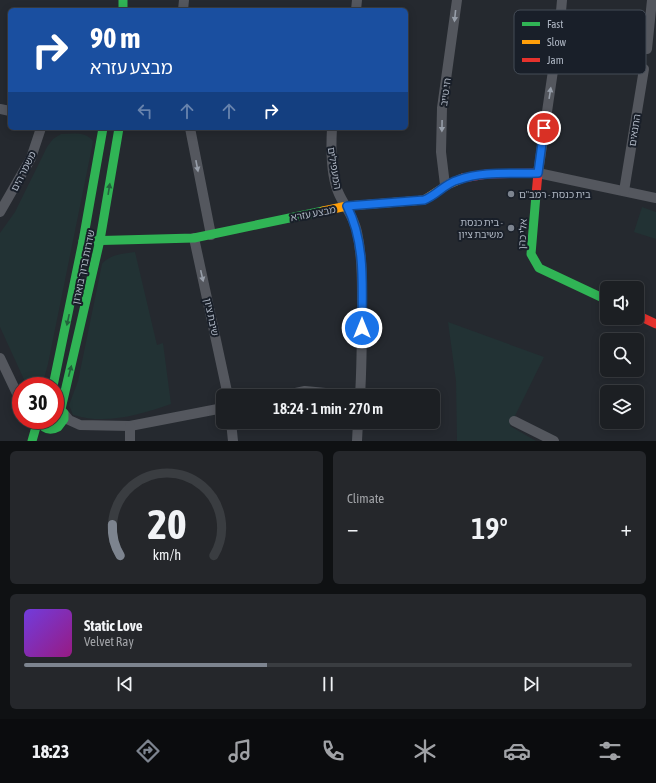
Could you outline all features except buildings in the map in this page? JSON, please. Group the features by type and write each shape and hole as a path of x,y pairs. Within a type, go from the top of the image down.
{"street":[{"name":"חי טייב","path":"445,185 441,152 442,108 457,0"},
{"path":"561,10 562,0"},
{"path":"647,49 652,0"},
{"path":"538,173 553,74"},
{"name":"התנאים","path":"624,191 643,74"},
{"name":"משמר הים","path":"0,212 31,158 40,130"},
{"name":"שדרות ברוך בוארון","path":"55,377 83,241 103,130"},
{"name":"שדרות ברוך בוארון","path":"64,392 100,240 118,130"},
{"path":"190,130 211,235"},
{"name":"המעפילים","path":"332,130 331,142 335,183 339,194 347,206 357,232 362,265 362,360 360,389"},
{"name":"מבצע עזרא","path":"83,241 194,238 347,206 424,200 434,196 445,185 477,175 538,173 656,198"},
{"name":"אלי כהן","path":"538,173 531,254 539,268 600,297"},
{"path":"105,214 113,229 124,240"},
{"name":"שיבת ציון","path":"194,238 226,389"},
{"path":"644,318 656,324"},
{"path":"0,358 12,383"},
{"path":"47,429 52,432 80,425 130,426 216,409"},
{"path":"64,414 69,420 80,425"},
{"path":"514,421 554,441"},
{"path":"130,426 130,441"},
{"path":"32,441 35,429"},
{"name":"שדרות ברוך בוארון","path":"52,432 56,429"},
{"path":"232,429 233,441"},
{"path":"357,441 358,429"}],"shaded area":[{"path":"61,134 82,134 93,141 44,377 23,377 0,327 0,233 15,212 47,147 53,139"},
{"path":"642,207 656,212 656,239 634,232"},
{"path":"135,252 157,345 163,343 171,404 147,412 110,419 86,418 73,415 69,405 78,381 102,264 113,256"},
{"path":"448,322 544,357 510,426 536,441 457,441 456,381"}],"traffic: fast":[{"path":"123,0 123,8"},
{"path":"55,377 83,241 103,130"},
{"path":"64,396 100,240 119,130"},
{"path":"536,195 531,254 539,268 600,297"},
{"path":"83,241 194,238 323,211"},
{"path":"32,441 35,429"}],"traffic: slow":[{"path":"323,211 347,206 424,200 449,184 463,178"}],"traffic: jam":[{"path":"463,178 487,174 538,173 536,195"},
{"path":"644,318 656,324"}],"place":[{"name":"בית כנסת - רמב\"ם","path":"511,194"},
{"name":"בית כנסת - משיבת ציון","path":"511,228"}],"route":[{"path":"362,328 362,265 357,232 353,218 347,206 424,200 434,196 445,185 477,175 538,173 544,128"}]}
